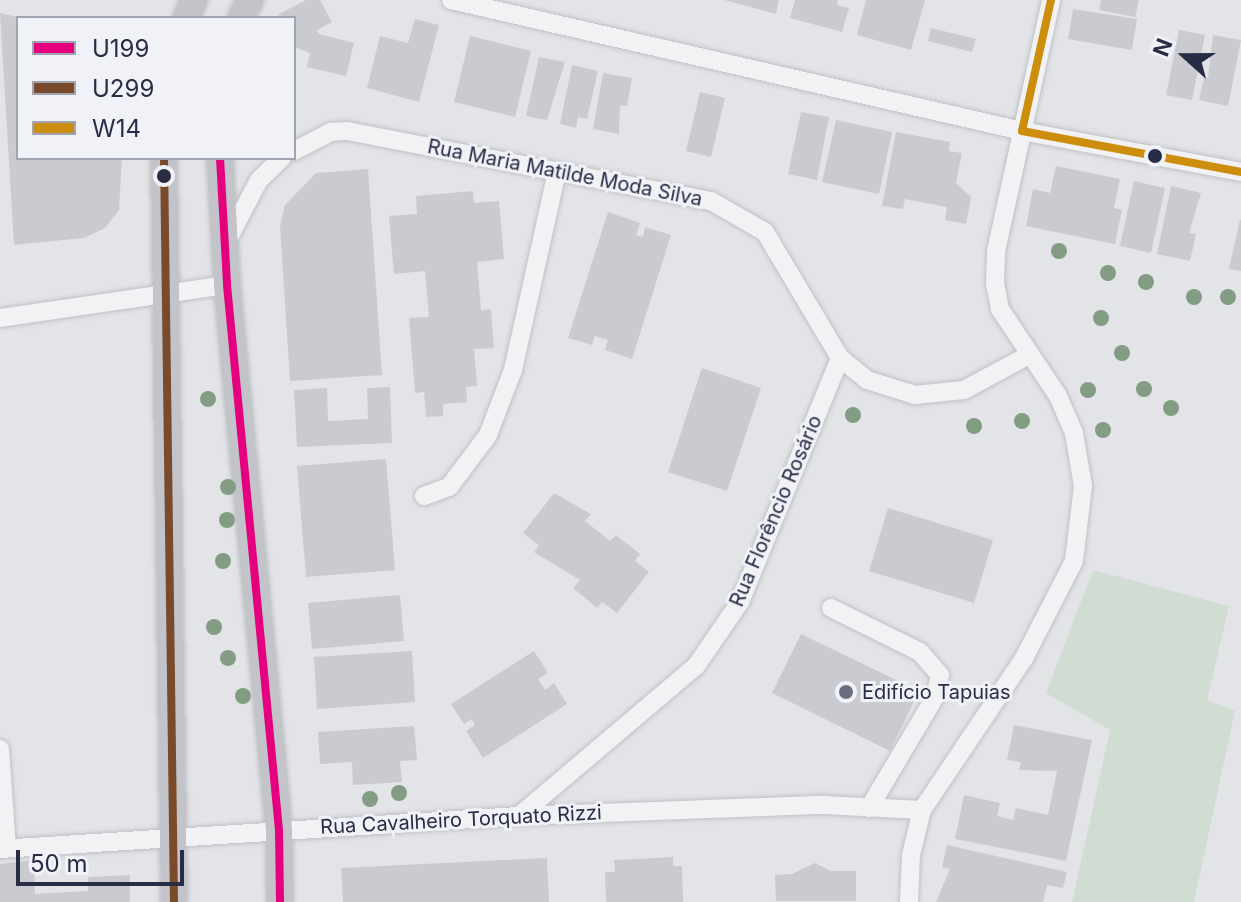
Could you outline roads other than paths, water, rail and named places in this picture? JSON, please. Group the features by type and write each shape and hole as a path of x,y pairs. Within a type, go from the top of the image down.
{"main road":[{"path":"164,160 163,291 174,902"},
{"path":"220,160 227,285 279,830 280,902"}],"street":[{"path":"451,0 1022,131 1241,172"},
{"path":"909,902 911,855 922,810 1024,658 1074,561 1083,486 1074,433 1058,396 1000,309 995,284 996,251 1051,0"},
{"name":"Rua Maria Matilde Moda Silva","path":"296,150 331,132 347,131 711,201 740,214 765,232 840,358 867,380 915,395 964,390 1029,355"},
{"name":"Rua Maria Matilde Moda Silva","path":"225,245 259,180 282,160"},
{"path":"424,496 449,487 488,435 513,370 557,172"},
{"path":"0,318 163,291 227,285"},
{"name":"Rua Florêncio Rosário","path":"519,816 696,666 740,602 840,358"},
{"path":"831,608 920,652 940,675 935,697 869,808"},
{"path":"0,749 3,849"},
{"name":"Rua Cavalheiro Torquato Rizzi","path":"3,849 519,816 869,808 922,810"}],"place":[{"name":"Edifício Tapuias","path":"846,692"}]}
